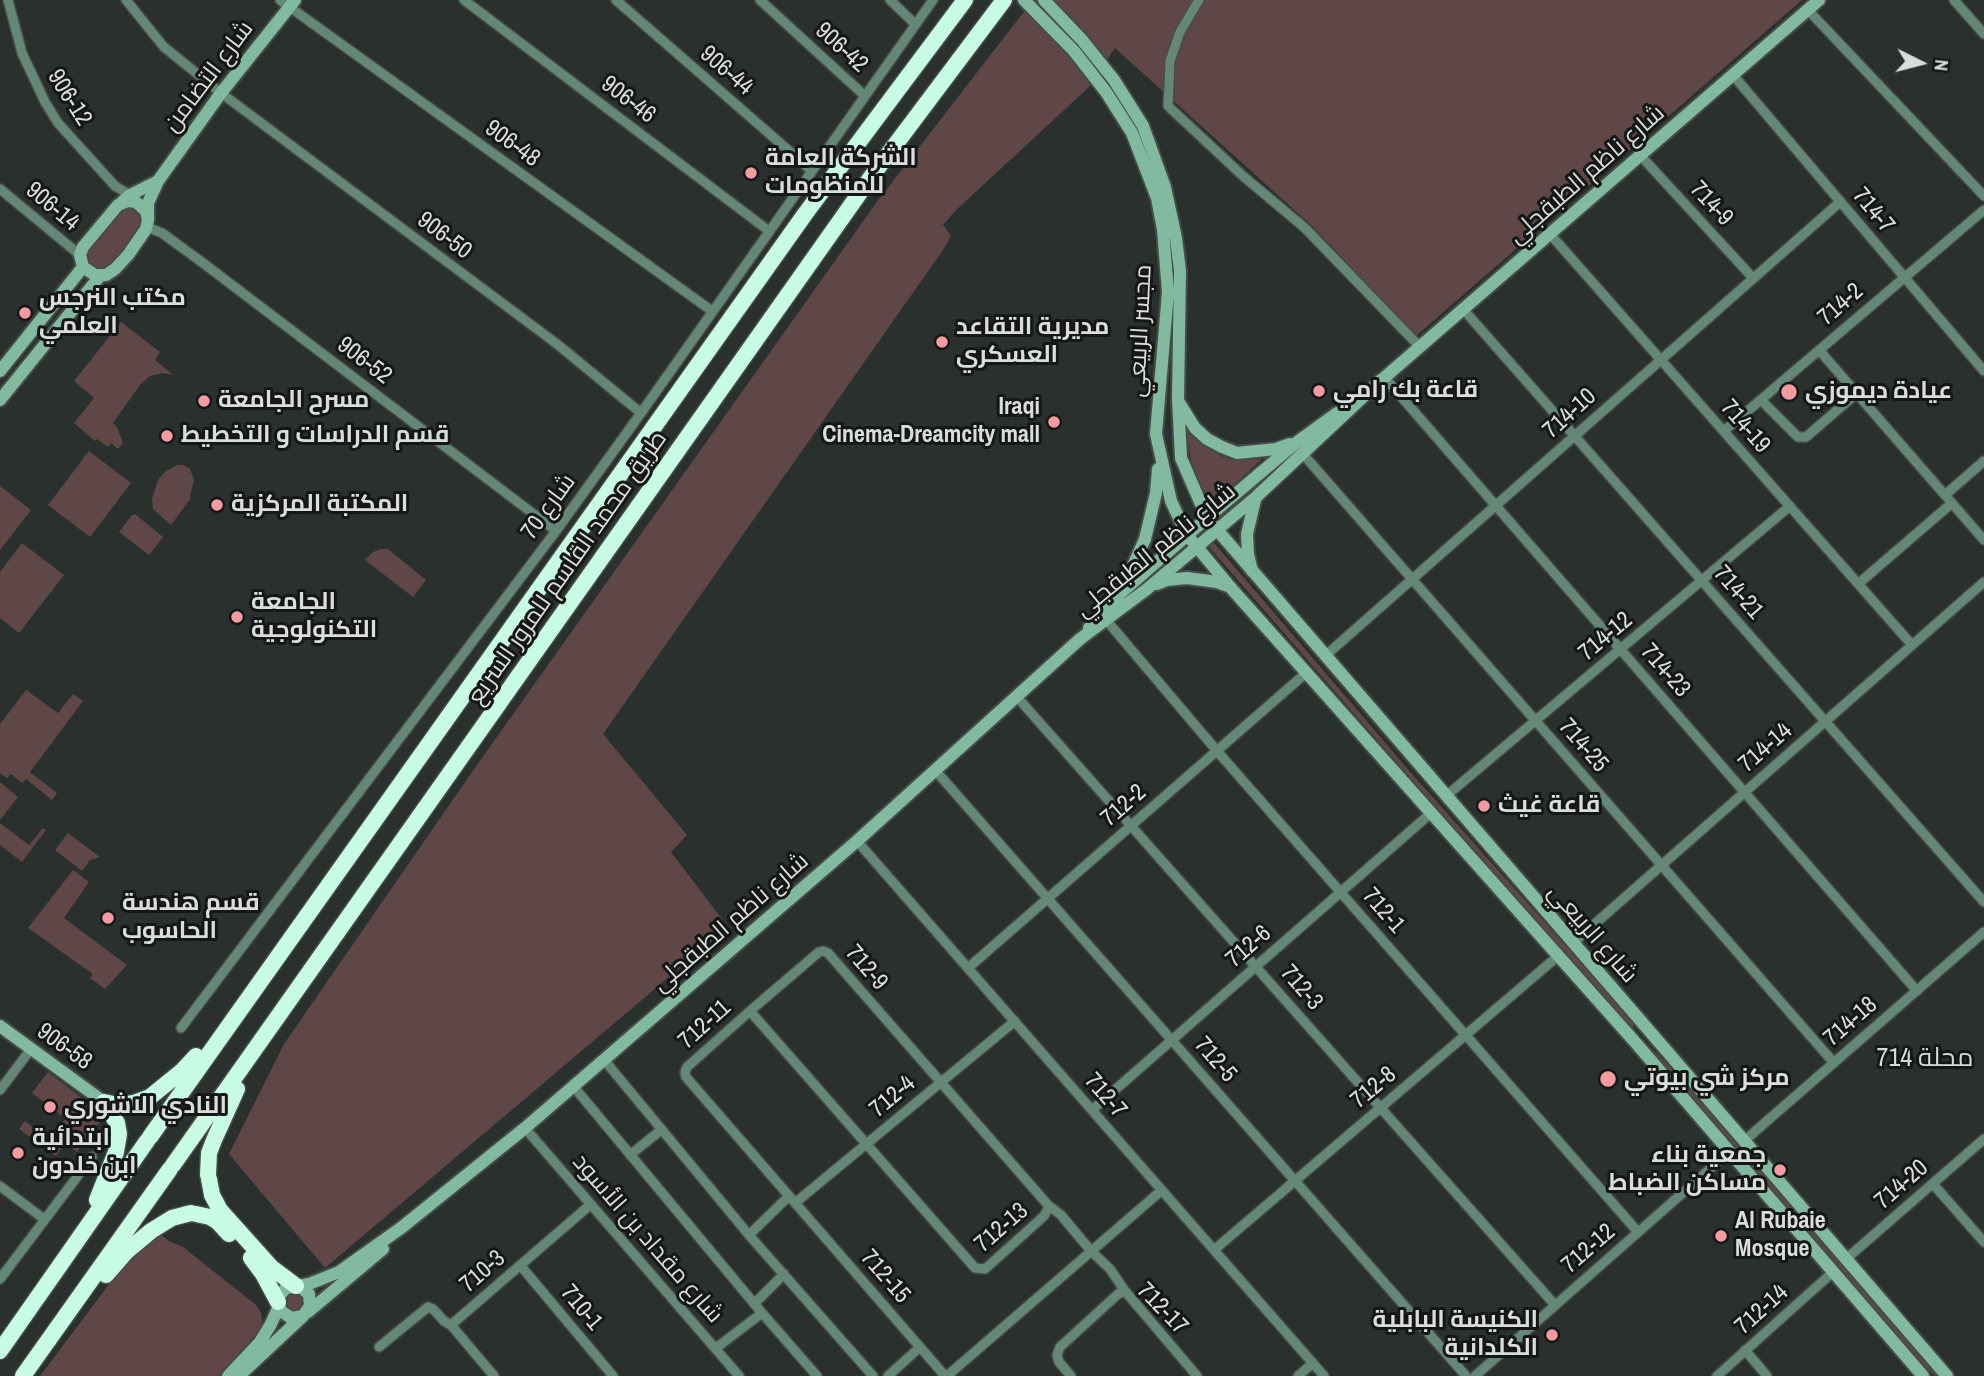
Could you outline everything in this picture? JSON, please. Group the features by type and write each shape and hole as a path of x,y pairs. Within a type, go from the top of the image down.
{"highway":[{"name":"طريق محمد القاسم للمرور السريع","path":"0,1351 245,1001 805,214 965,0"},
{"name":"طريق محمد القاسم للمرور السريع","path":"23,1376 871,177 1004,0"},
{"path":"104,1102 118,1105 150,1097 182,1071 245,1001"},
{"path":"274,1023 218,1128 209,1153 208,1177 212,1195 220,1210 272,1268 298,1286"},
{"path":"68,1254 101,1191 118,1143 117,1123 104,1102"},
{"path":"39,1354 117,1262 139,1241 172,1217 194,1214 210,1217 223,1227 257,1265 279,1304"}],"main road":[{"name":"مجسر الربيعي","path":"1024,0 1074,51 1137,129 1157,198 1167,259 1166,330 1156,434 1171,501 1187,535"},
{"name":"مجسر الربيعي","path":"1044,0 1082,40 1114,80 1165,187 1176,238 1180,283 1178,429 1181,458 1206,518"},
{"name":"شارع ناظم الطبقجلي","path":"1104,617 1121,593 1206,518 1300,448 1383,379 1819,0"},
{"name":"شارع التضامن","path":"0,400 100,276 115,269 128,255 147,225 148,203 158,181 288,2"},
{"name":"شارع التضامن","path":"1,367 82,261 83,247 98,226 130,195 158,181"},
{"path":"120,203 136,202 146,211 147,225"},
{"path":"82,261 88,272 100,276"},
{"path":"1178,399 1195,428 1215,443 1237,453 1300,448"},
{"path":"1121,593 1152,516 1158,470 1156,434"},
{"name":"شارع ناظم الطبقجلي","path":"298,1286 320,1281 339,1272 401,1228 525,1129 857,841 1104,617 1147,589 1256,497 1300,448"},
{"path":"1254,574 1249,560 1247,534 1256,497"},
{"name":"شارع الربيعي","path":"1206,518 1947,1376"},
{"name":"شارع الربيعي","path":"1187,535 1634,1042 1923,1376"},
{"path":"1147,589 1176,578 1210,581 1231,588"},
{"name":"906-58","path":"0,1026 104,1102"},
{"path":"1634,1042 1648,1031"},
{"name":"شارع ناظم الطبقجلي","path":"239,1376 305,1314 369,1262 401,1228"},
{"path":"298,1286 309,1294 310,1306 305,1314 291,1318 281,1311 279,1296 286,1288 298,1286"},
{"path":"228,1376 260,1342 279,1304"}],"street":[{"name":"906-12","path":"8,0 22,53 58,123 115,186 130,195"},
{"name":"906-50","path":"126,0 164,47 221,93 557,344 641,413"},
{"name":"906-46","path":"464,0 769,230"},
{"name":"906-44","path":"616,0 811,170"},
{"name":"906-42","path":"760,0 865,96"},
{"path":"890,0 915,24"},
{"name":"شارع 70","path":"181,1027 556,531 933,0"},
{"path":"1199,0 1180,32 1170,61 1168,106 1243,176 1305,228 1420,347"},
{"path":"1954,0 1984,34"},
{"name":"906-48","path":"288,2 712,311"},
{"path":"1808,10 1984,196"},
{"name":"714-7","path":"1733,75 1984,371"},
{"name":"714-9","path":"1640,156 1753,278"},
{"path":"115,186 120,203"},
{"name":"906-14","path":"0,189 82,261"},
{"name":"714-10","path":"1325,656 1840,202"},
{"name":"714-2","path":"1724,431 1984,210"},
{"name":"906-52","path":"147,225 203,263 556,531"},
{"name":"714-19","path":"1550,234 1912,645"},
{"name":"714-21","path":"1463,309 1984,902"},
{"path":"1819,349 1984,540"},
{"name":"714-23","path":"1383,379 1496,505 1916,991"},
{"path":"1761,400 1798,437 1806,438 1857,393"},
{"name":"714-25","path":"1300,448 1833,1063"},
{"path":"1858,584 1949,499 1984,461"},
{"name":"714-12","path":"1446,796 1790,506"},
{"name":"714-14","path":"1573,943 1984,582"},
{"name":"712-1","path":"1104,617 1217,751 1638,1232"},
{"name":"712-2","path":"968,968 1306,673"},
{"name":"712-3","path":"1017,697 1555,1305"},
{"name":"712-5","path":"935,770 1466,1376"},
{"name":"712-6","path":"1092,1111 1431,813"},
{"name":"712-7","path":"857,841 1324,1376"},
{"name":"714-18","path":"1744,1141 1984,932"},
{"name":"712-9","path":"750,1011 823,951 828,953 941,1083"},
{"name":"712-8","path":"1214,1250 1558,956"},
{"name":"712-11","path":"792,1200 686,1077 687,1068 750,1011 866,1145"},
{"name":"712-4","path":"749,1235 866,1145 1015,1021"},
{"path":"1,1086 32,1049"},
{"path":"605,1061 749,1235 873,1376"},
{"name":"712-13","path":"866,1145 975,1268 985,1269 1047,1213 1048,1205 941,1083"},
{"path":"573,1087 817,1376"},
{"name":"شارع مقداد بن الأسود","path":"525,1129 739,1376"},
{"path":"631,1155 662,1130"},
{"name":"714-20","path":"1846,1259 1984,1139"},
{"name":"712-12","path":"1475,1376 1730,1152"},
{"path":"0,1279 92,1157"},
{"path":"1933,1184 1984,1242"},
{"path":"0,1186 44,1219"},
{"path":"946,1376 1162,1190"},
{"name":"712-15","path":"792,1200 946,1376"},
{"name":"710-3","path":"494,1376 451,1325 590,1205"},
{"path":"1048,1205 1110,1269 1125,1291"},
{"name":"710-1","path":"520,1265 613,1376"},
{"name":"712-14","path":"1717,1376 1833,1272"},
{"path":"754,1304 783,1274"},
{"name":"712-17","path":"1071,1376 1059,1362 1057,1354 1060,1347 1118,1294 1125,1291 1197,1376"},
{"path":"379,1347 428,1307 445,1323 451,1325"},
{"path":"716,1348 762,1313"},
{"path":"888,1376 920,1347"},
{"path":"1745,1350 1767,1376"},
{"path":"1298,1376 1313,1363"}],"shaded area":[{"path":"1033,0 1802,0 1416,336 1313,227 1115,48 1088,88 943,225 951,236 943,250 603,734 687,835 671,852 728,927 325,1268 229,1154 284,1044 472,772 876,203"},
{"path":"126,208 136,210 141,215 139,232 112,265 105,269 96,269 88,259 89,250"},
{"path":"121,322 160,352 155,360 173,375 162,373 150,376 140,385 113,423 123,443 118,449 111,443 108,447 97,439 95,441 74,423 94,398 74,381"},
{"path":"1186,429 1198,442 1221,456 1234,460 1262,459 1210,507 1200,489 1191,461"},
{"path":"89,451 131,483 90,537 48,505"},
{"path":"177,465 190,469 194,480 191,498 171,525 153,509 152,499 158,480 166,471"},
{"path":"0,486 31,510 0,550"},
{"path":"135,514 163,537 149,555 119,532"},
{"path":"1211,542 1412,774 1634,1022 1633,1027 1628,1028 1209,547"},
{"path":"22,543 64,575 19,633 0,618 0,572"},
{"path":"381,549 388,549 426,580 413,597 365,560"},
{"path":"26,690 58,713 73,694 83,701 30,772 57,793 52,800 26,779 22,783 11,774 7,778 0,773 0,724"},
{"path":"0,782 18,797 0,820"},
{"path":"0,823 29,845 43,828 46,830 22,862 0,845"},
{"path":"68,833 100,857 90,860 82,871 55,850"},
{"path":"73,870 89,882 64,918 127,965 105,989 90,978 93,974 28,928"},
{"path":"1645,1042 1697,1093 1942,1376 1935,1376 1911,1353"},
{"path":"48,1072 81,1097 65,1118 32,1093"},
{"path":"81,1098 102,1114 103,1118 77,1152 54,1134"},
{"path":"25,1121 61,1149 56,1156 19,1129"},
{"path":"160,1234 183,1247 256,1305 261,1313 260,1329 244,1348 219,1376 40,1376 122,1267"},
{"path":"294,1293 300,1296 303,1302 300,1308 294,1311 288,1308 285,1302 288,1296"}],"place":[{"name":"الشركة العامة للمنظومات","path":"751,173"},
{"name":"مكتب النرجس العلمي","path":"25,313"},
{"name":"مديرية التقاعد العسكري","path":"942,342"},
{"name":"قاعة بك رامي","path":"1319,391"},
{"name":"عيادة ديموزي","path":"1789,392"},
{"name":"مسرح الجامعة","path":"204,401"},
{"name":"Iraqi Cinema-Dreamcity mall","path":"1054,422"},
{"name":"قسم الدراسات و التخطيط","path":"167,436"},
{"name":"المكتبة المركزية","path":"217,505"},
{"name":"الجامعة التكنولوجية","path":"237,617"},
{"name":"قاعة غيث","path":"1484,806"},
{"name":"قسم هندسة الحاسوب","path":"108,918"},
{"name":"مركز شي بيوتي","path":"1608,1079"},
{"name":"النادي الاشوري","path":"50,1107"},
{"name":"ابتدائية ابن خلدون","path":"18,1153"},
{"name":"جمعية بناء مساكن الضباط","path":"1780,1170"},
{"name":"Al Rubaie Mosque","path":"1721,1236"},
{"name":"الكنيسة البابلية الكلدانية","path":"1552,1335"}],"district":[{"name":"محلة 714","path":"1925,1059"}]}
